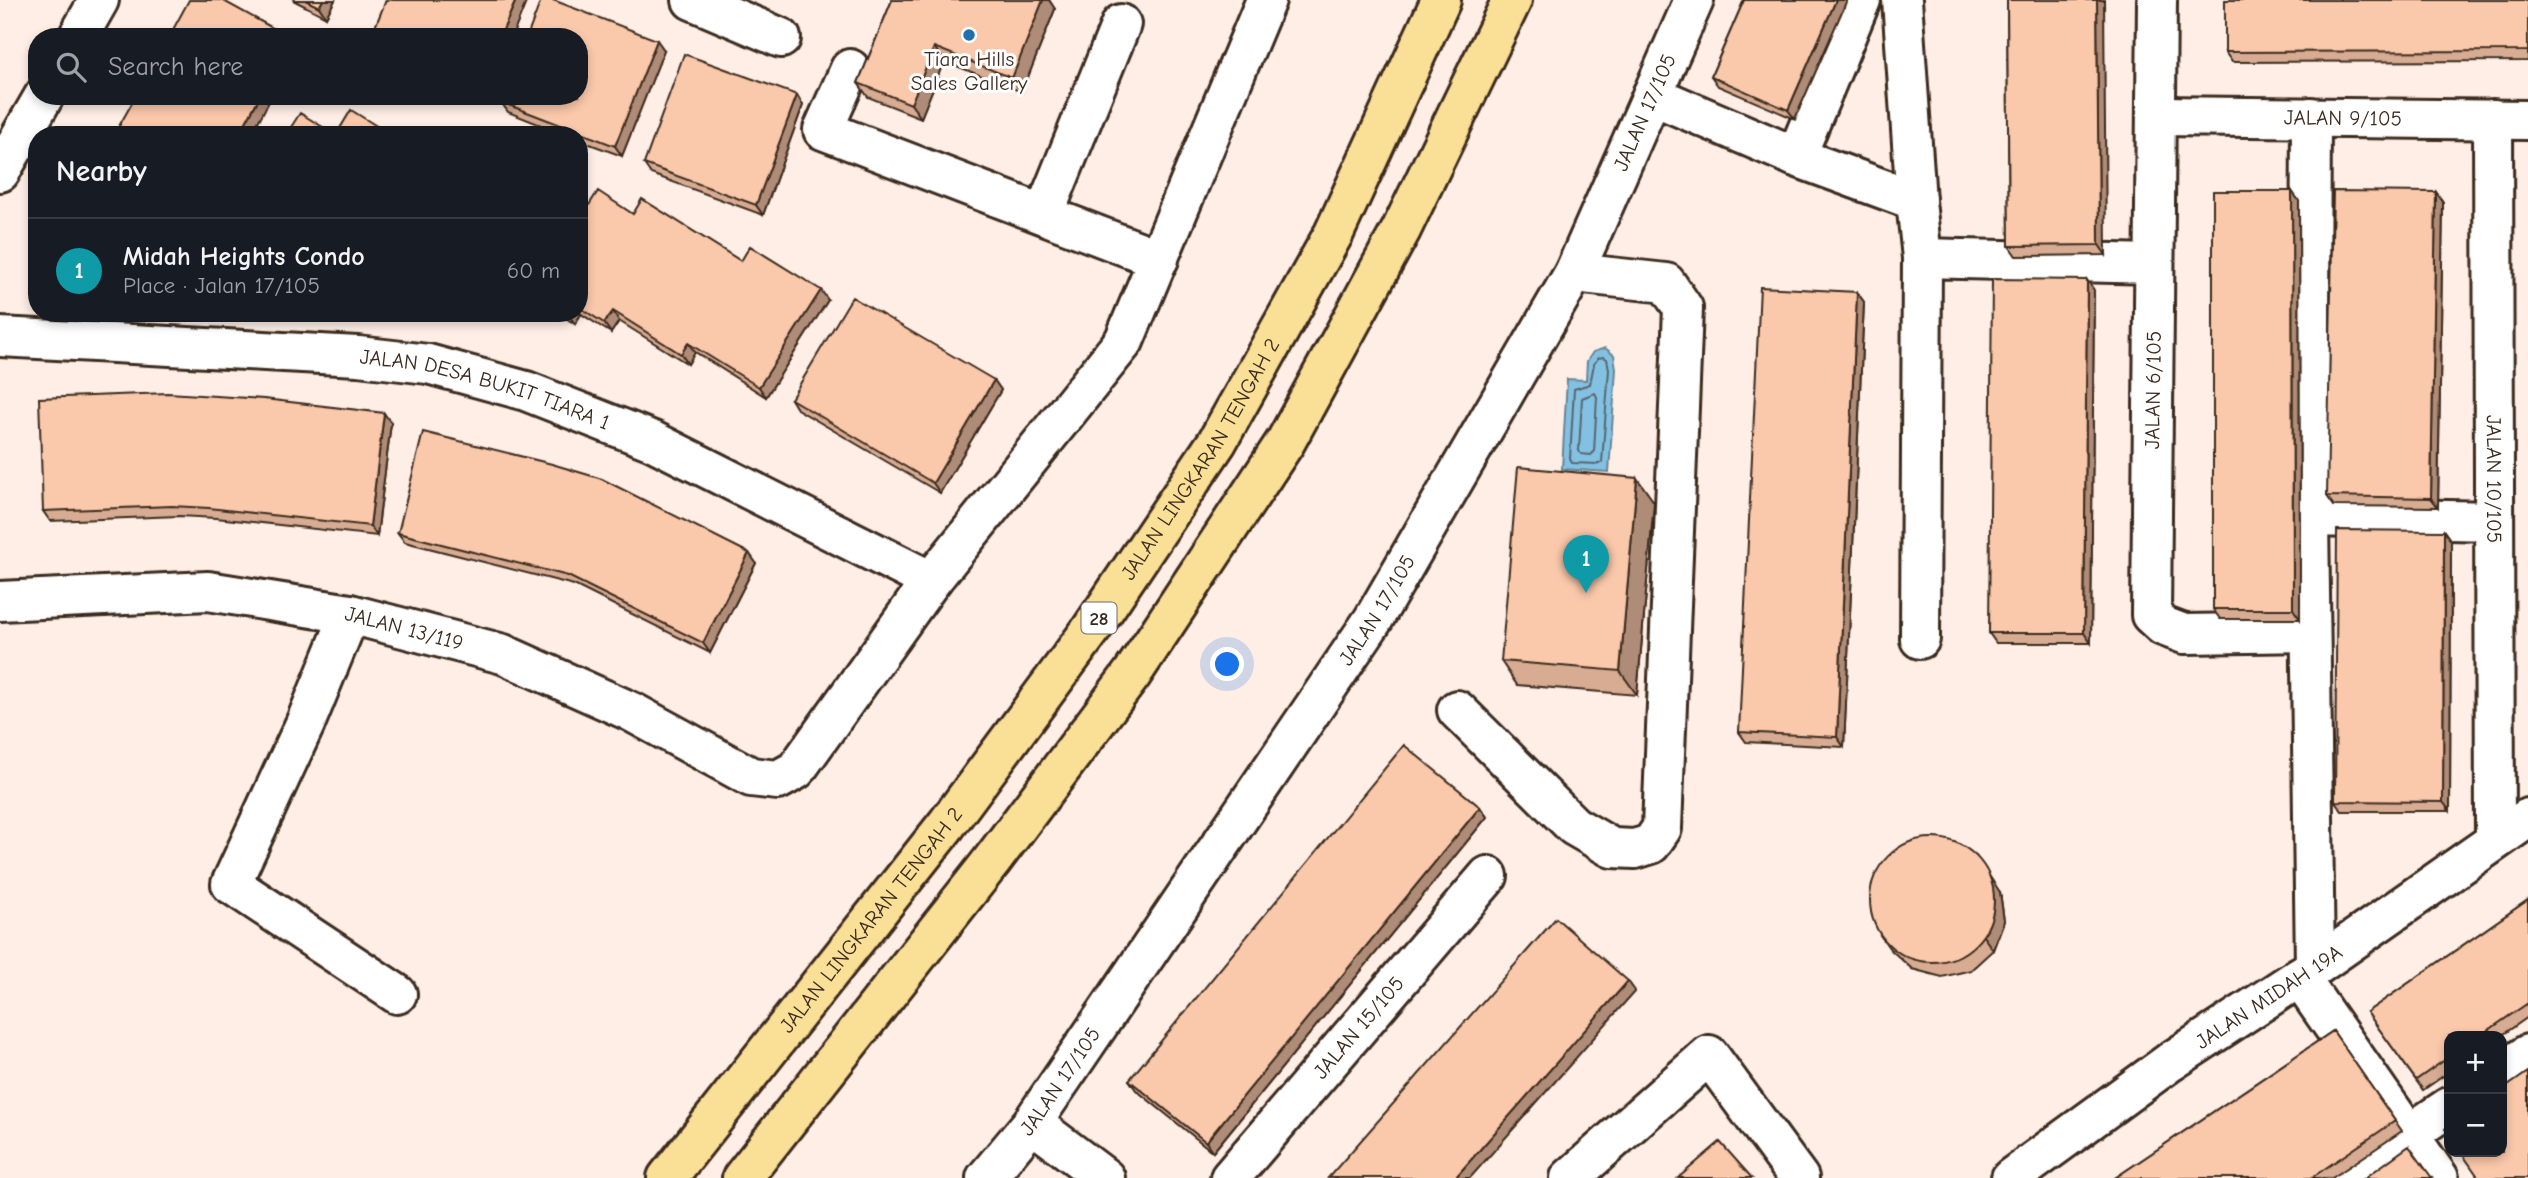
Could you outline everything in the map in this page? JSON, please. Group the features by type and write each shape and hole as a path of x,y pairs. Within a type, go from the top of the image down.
{"highway":[{"name":"JALAN LINGKARAN TENGAH 2","path":"667,1178 956,813 1090,631 1217,442 1334,233 1441,0"},
{"path":"743,1178 991,862 1132,674 1286,440 1401,230 1512,0"}],"street":[{"path":"83,28 99,0"},
{"path":"692,0 781,38"},
{"path":"931,582 1124,341 1266,0"},
{"name":"JALAN 17/105","path":"986,1178 1032,1123 1373,620 1574,273 1694,0"},
{"path":"1796,157 1861,0"},
{"path":"1902,0 1922,258 1920,639"},
{"name":"JALAN 6/105","path":"2157,0 2151,615 2163,626 2184,634 2311,632"},
{"path":"1044,214 1121,24"},
{"path":"850,69 823,130 1160,259"},
{"path":"1653,96 1796,157 1916,201"},
{"path":"0,173 39,105"},
{"name":"JALAN 9/105","path":"2157,116 2510,119"},
{"path":"2311,117 2311,632 2307,972 2439,1178"},
{"name":"JALAN 10/105","path":"2495,840 2494,521 2510,119"},
{"path":"1922,258 2154,264"},
{"path":"1457,710 1574,826 1612,848 1635,849 1651,844 1662,828 1683,308 1666,283 1574,273"},
{"name":"JALAN DESA BUKIT TIARA 1","path":"0,337 358,356 428,364 526,391 653,441 931,582"},
{"path":"2309,517 2494,521"},
{"name":"JALAN 13/119","path":"0,601 208,591 350,614 503,654 632,712 751,777 778,780 796,770 931,582"},
{"path":"350,614 305,724 231,884 397,994"},
{"name":"JALAN MIDAH 19A","path":"2011,1178 2170,1062 2307,972 2528,818"},
{"name":"JALAN 15/105","path":"1230,1178 1488,876"},
{"path":"2507,1069 2528,1054"},
{"path":"1570,1178 1709,1055 1798,1178"},
{"path":"2344,1178 2444,1110"},
{"path":"1032,1123 1105,1178"}],"water":[{"path":"1605,348 1614,355 1616,369 1609,472 1562,469 1567,379 1586,380 1587,361 1593,352"}],"building":[{"path":"189,0 222,0 273,28 174,28"},
{"path":"305,0 323,0 319,7"},
{"path":"386,0 516,0 504,28 375,28"},
{"path":"541,0 553,0 657,40 615,146 588,136 588,126 563,126 509,105 588,105 588,28 530,28"},
{"name":"Tiara Hills Sales Gallery","path":"892,0 1043,0 1012,78 934,47 911,104 858,83"},
{"path":"1744,0 1836,0 1788,110 1711,76"},
{"path":"2007,0 2097,0 2099,245 2009,246"},
{"path":"2225,0 2528,0 2528,51 2225,52"},
{"path":"684,54 797,95 756,205 644,164"},
{"path":"131,105 255,105 244,126 119,126"},
{"path":"351,110 377,126 341,126"},
{"path":"300,113 321,126 292,126"},
{"path":"598,191 633,214 642,199 741,261 750,246 821,290 759,387 688,343 681,354 613,311 604,323 588,313 589,205"},
{"path":"2213,191 2292,191 2293,609 2213,609"},
{"path":"2333,191 2436,192 2431,498 2327,496"},
{"path":"1992,279 2087,280 2084,633 1989,633"},
{"path":"1760,287 1857,292 1837,737 1739,732"},
{"path":"852,297 994,380 933,483 791,399"},
{"path":"168,393 264,399 384,413 370,526 172,506 43,511 39,398"},
{"path":"423,432 602,479 749,553 703,643 568,576 398,533"},
{"path":"1518,467 1637,478 1620,671 1501,661"},
{"path":"2337,530 2444,531 2443,802 2335,801"},
{"path":"1404,745 1480,807 1206,1142 1129,1080"},
{"path":"1932,838 1956,843 1976,856 1989,876 1994,900 1989,924 1976,944 1956,957 1932,962 1908,957 1888,944 1875,924 1870,900 1875,876 1888,856 1908,843"},
{"path":"2528,900 2528,1003 2487,1031 2444,1031 2444,1060 2416,1080 2367,1012"},
{"path":"1556,918 1628,981 1455,1178 1328,1178"},
{"path":"2333,1031 2395,1121 2311,1178 2115,1178"},
{"path":"2528,1072 2528,1178 2479,1178 2464,1157 2507,1157 2507,1087"},
{"path":"1720,1142 1752,1178 1678,1178"},
{"path":"2409,1146 2432,1178 2365,1178"}],"place":[{"name":"Tiara Hills Sales Gallery","path":"969,35"},
{"name":"Midah Heights Condo","path":"1586,593"}]}
